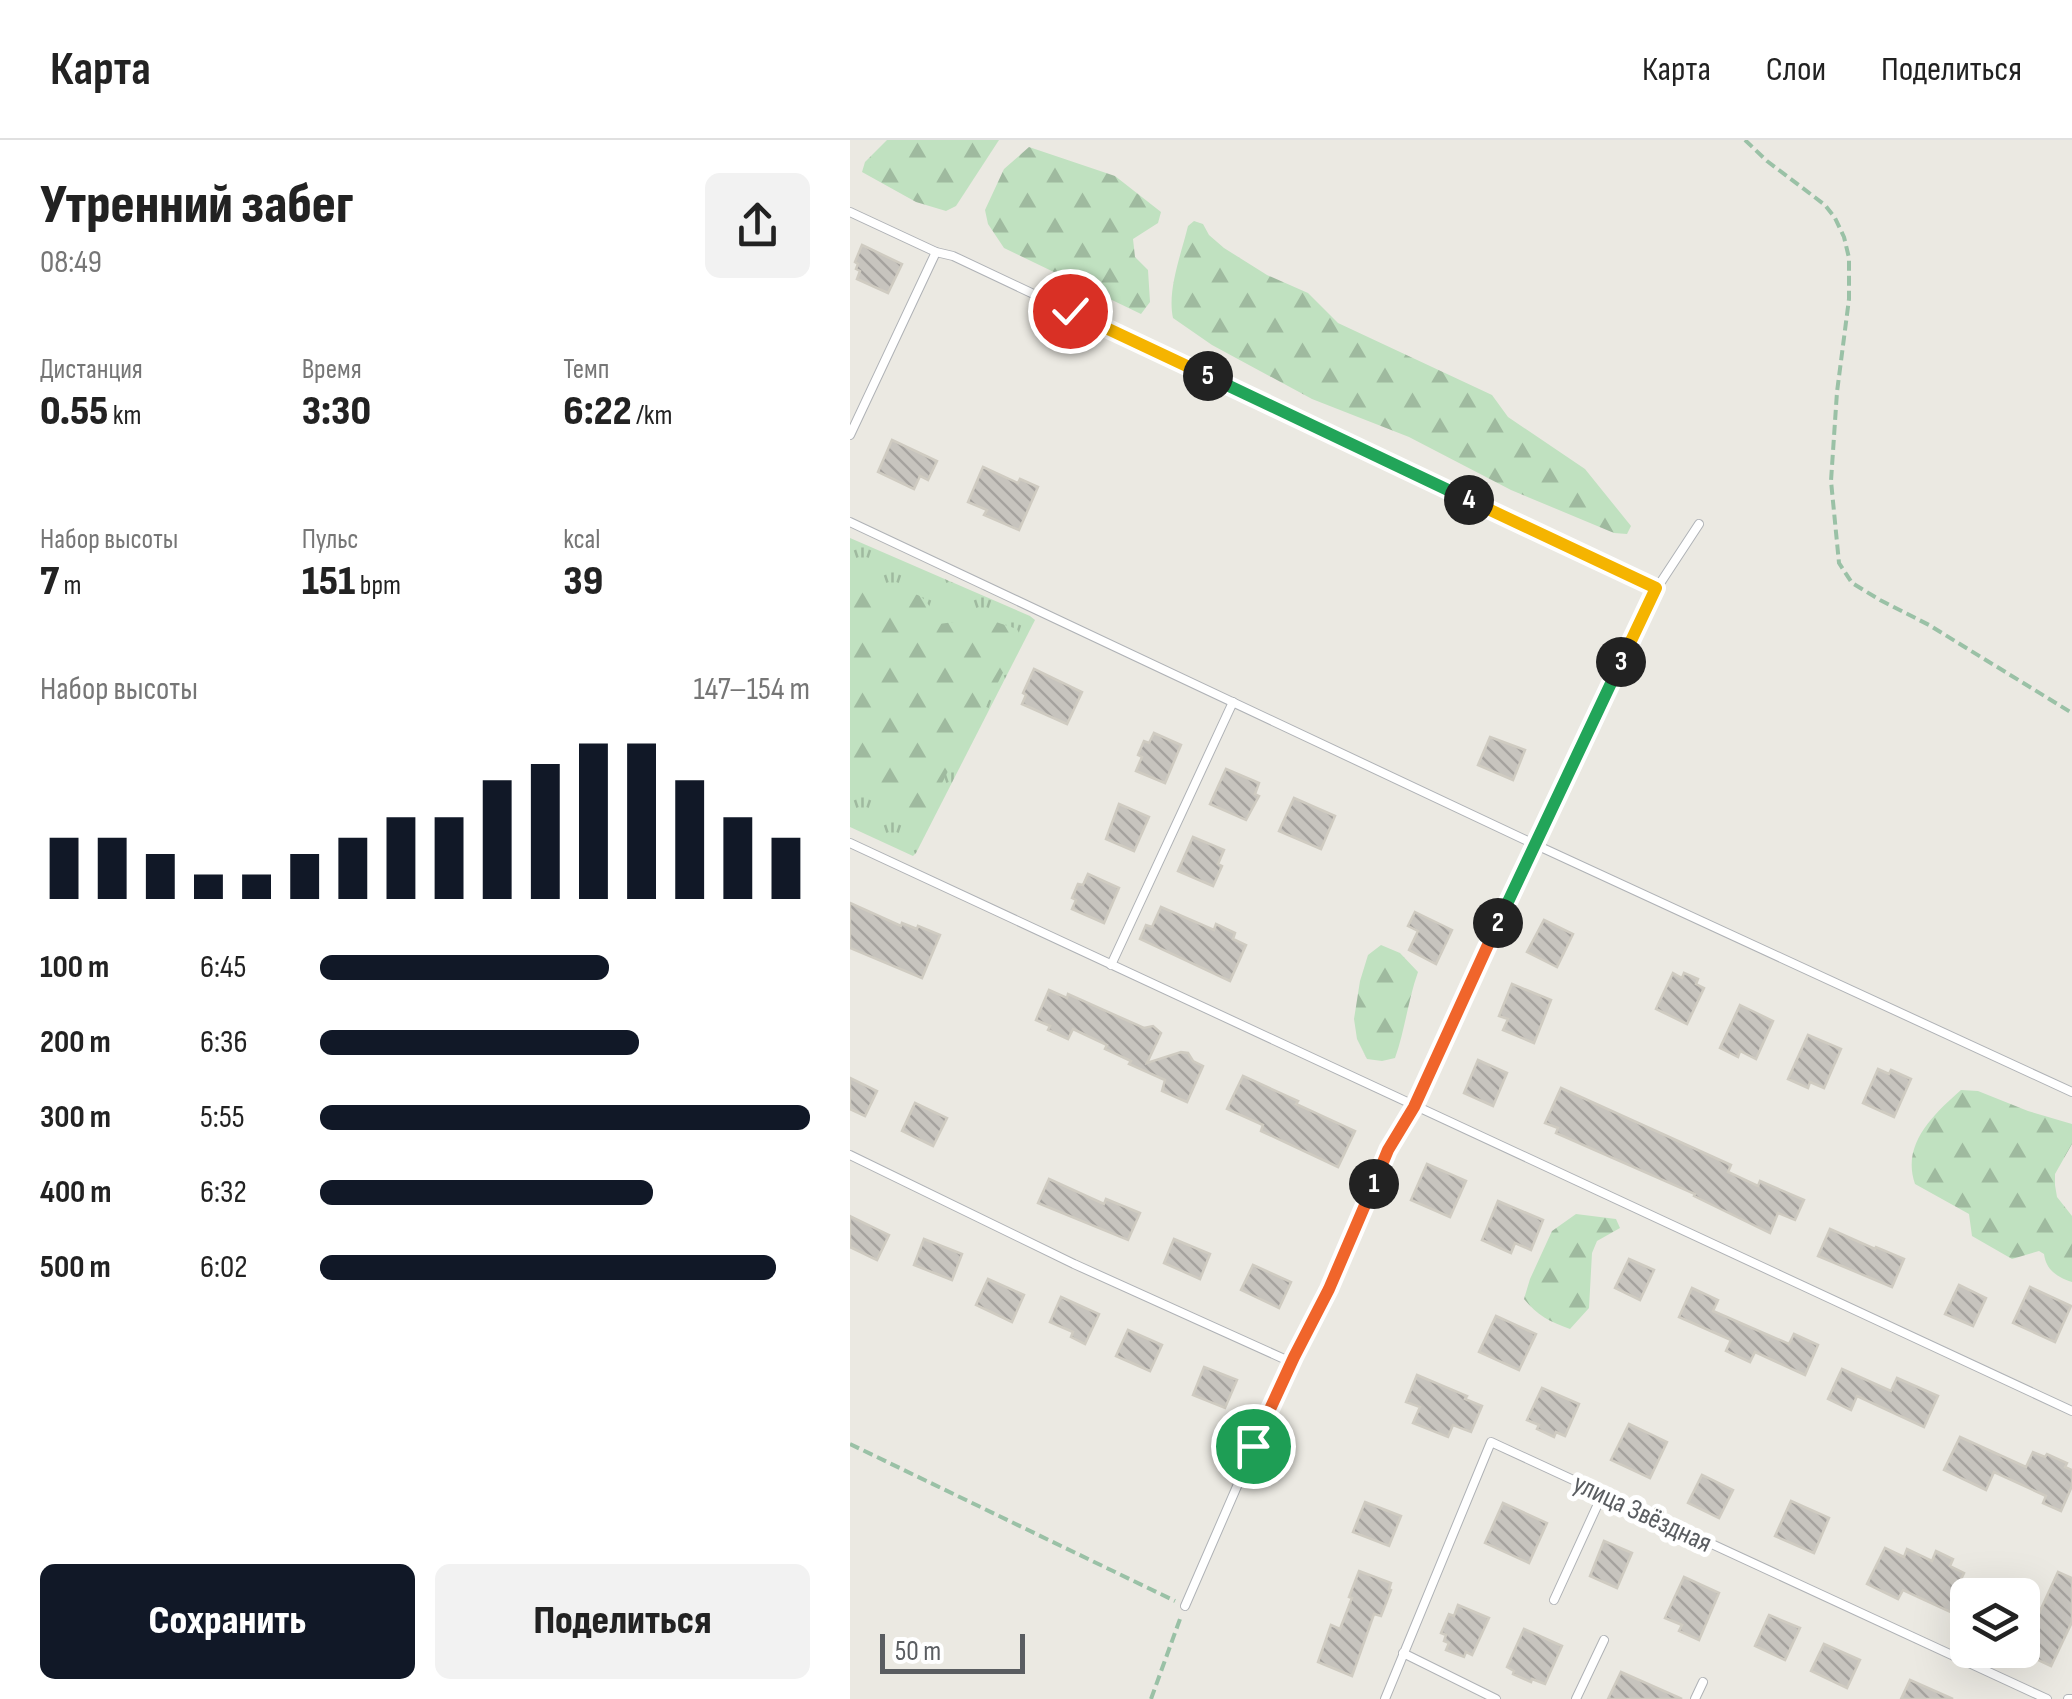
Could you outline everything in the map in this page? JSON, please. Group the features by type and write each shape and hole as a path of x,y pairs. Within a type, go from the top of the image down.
{"lane":[{"path":"850,212 936,252 954,256 1656,588"},
{"path":"850,435 936,252"},
{"path":"850,522 2072,1092"},
{"path":"1185,1606 1215,1531 1291,1362 1329,1289 1388,1150 1414,1107 1656,588 1699,524"},
{"path":"1111,965 1233,702"},
{"path":"850,843 2072,1411"},
{"path":"850,1154 1074,1264 1291,1362"},
{"name":"улица Звёздная","path":"1385,1699 1491,1442 2048,1699"},
{"path":"1554,1600 1602,1493"},
{"path":"1576,1699 1604,1640"},
{"path":"1404,1654 1496,1699"},
{"path":"1696,1699 1703,1682"}],"path":[{"path":"1745,140 1825,205 1835,218 1849,258 1850,299 1830,480 1839,564 1844,574 1880,600 1929,624 2072,712"},
{"path":"850,1444 1185,1606 1151,1699"}],"green space":[{"path":"887,140 999,140 956,206 946,211 916,202 862,172 865,162"},
{"path":"1029,147 1115,176 1161,212 1158,223 1133,239 1135,257 1148,270 1150,302 1141,314 1004,248 988,224 985,210 1004,169"},
{"path":"1194,221 1203,224 1224,248 1267,275 1308,293 1338,323 1492,395 1508,417 1585,469 1631,526 1627,534 1614,533 1511,490 1409,437 1312,399 1212,345 1173,318 1176,272 1188,226"},
{"path":"850,538 1035,620 913,856 850,827"},
{"path":"850,570 882,598 918,595 929,605 939,624 984,618 1017,629 1021,637 983,712 952,743 953,761 921,826 850,780"},
{"path":"1381,945 1400,953 1418,972 1395,1058 1382,1061 1367,1059 1357,1039 1354,1019 1368,955"},
{"path":"1961,1090 1978,1091 2072,1124 2072,1144 2055,1174 2055,1185 2057,1197 2072,1216 2072,1282 2053,1272 2039,1251 2012,1259 1972,1236 1969,1214 1915,1184 1912,1156 1916,1143 1940,1109"},
{"path":"1576,1214 1616,1219 1620,1228 1597,1241 1592,1253 1589,1308 1570,1329 1544,1317 1524,1299 1552,1231"}],"building":[{"path":"862,245 902,264 888,293 857,279 860,271 855,262"},
{"path":"892,440 937,461 928,480 920,476 914,489 878,472"},
{"path":"983,467 1018,483 1020,479 1038,487 1019,530 984,515 987,510 968,502"},
{"path":"1034,669 1082,692 1067,724 1022,704"},
{"path":"1154,733 1181,745 1165,783 1136,771 1144,741 1149,743"},
{"path":"1490,737 1525,750 1513,780 1478,765"},
{"path":"1226,769 1259,783 1255,794 1259,796 1246,820 1210,804"},
{"path":"1294,798 1335,816 1321,849 1279,831"},
{"path":"1119,804 1149,817 1134,851 1106,839"},
{"path":"1193,837 1224,850 1213,886 1178,871"},
{"path":"1088,874 1119,888 1104,923 1072,909 1078,884 1083,885"},
{"path":"850,903 901,926 918,926 940,935 922,978 850,948"},
{"path":"1161,907 1214,930 1216,924 1235,933 1233,939 1246,945 1230,981 1140,939 1146,925 1152,927"},
{"path":"1415,912 1452,930 1436,964 1409,950 1418,931 1408,926"},
{"path":"1544,920 1573,934 1557,967 1527,952"},
{"path":"1673,973 1698,979 1696,984 1704,988 1687,1024 1656,1009"},
{"path":"1512,984 1551,1000 1534,1043 1503,1030 1508,1019 1499,1016"},
{"path":"1049,990 1067,998 1068,994 1144,1028 1153,1026 1161,1033 1147,1063 1188,1053 1203,1066 1187,1102 1162,1091 1165,1080 1129,1064 1131,1061 1105,1049 1107,1045 1073,1029 1068,1039 1048,1030 1050,1026 1036,1020"},
{"path":"1740,1005 1773,1021 1756,1059 1740,1051 1738,1057 1720,1048"},
{"path":"1808,1035 1841,1049 1824,1088 1810,1082 1808,1088 1788,1079"},
{"path":"1478,1060 1507,1073 1493,1106 1464,1093"},
{"path":"1878,1069 1911,1079 1894,1117 1863,1103"},
{"path":"1243,1076 1355,1131 1338,1167 1261,1131 1263,1125 1227,1109"},
{"path":"850,1078 877,1091 865,1116 850,1109"},
{"path":"1561,1088 1731,1165 1728,1172 1758,1186 1760,1181 1804,1200 1795,1220 1778,1213 1770,1233 1695,1194 1556,1133 1558,1128 1545,1123"},
{"path":"915,1103 947,1118 933,1146 902,1131"},
{"path":"1427,1164 1466,1181 1450,1217 1411,1200"},
{"path":"1049,1179 1104,1204 1106,1199 1140,1213 1128,1240 1038,1203"},
{"path":"1498,1201 1543,1220 1531,1250 1515,1243 1511,1253 1482,1240"},
{"path":"850,1216 889,1235 877,1260 850,1247"},
{"path":"1830,1229 1904,1259 1892,1287 1818,1256"},
{"path":"924,1239 962,1254 952,1280 914,1265"},
{"path":"1174,1239 1210,1254 1200,1279 1164,1263"},
{"path":"1629,1259 1654,1270 1640,1300 1615,1288"},
{"path":"1253,1265 1291,1282 1279,1308 1241,1290"},
{"path":"988,1279 1024,1295 1012,1322 976,1305"},
{"path":"1959,1285 1986,1298 1973,1326 1945,1314"},
{"path":"2030,1287 2071,1306 2055,1342 2013,1323"},
{"path":"1692,1288 1718,1300 1713,1311 1789,1344 1794,1334 1818,1345 1805,1375 1755,1352 1750,1362 1726,1351 1731,1340 1679,1317"},
{"path":"1061,1297 1099,1314 1085,1344 1071,1337 1073,1332 1050,1322"},
{"path":"1496,1316 1536,1334 1519,1370 1479,1352"},
{"path":"1128,1330 1162,1345 1150,1371 1116,1356"},
{"path":"1204,1367 1237,1380 1225,1408 1193,1395"},
{"path":"1842,1369 1891,1391 1897,1378 1938,1396 1924,1427 1857,1396 1851,1410 1828,1399"},
{"path":"1417,1375 1482,1406 1471,1432 1453,1425 1448,1437 1413,1423 1420,1407 1406,1402"},
{"path":"1542,1388 1579,1404 1565,1436 1556,1432 1554,1437 1527,1420"},
{"path":"1629,1424 1667,1442 1650,1478 1611,1460"},
{"path":"1960,1437 2026,1467 2033,1452 2067,1463 2065,1467 2072,1470 2072,1486 2061,1511 2043,1503 2046,1496 1994,1472 1986,1490 1944,1470"},
{"path":"1702,1475 1733,1490 1719,1518 1688,1503"},
{"path":"1791,1501 1829,1518 1814,1553 1775,1536"},
{"path":"1365,1502 1401,1516 1389,1546 1353,1532"},
{"path":"1503,1503 1547,1523 1529,1563 1485,1543"},
{"path":"1604,1541 1632,1553 1617,1588 1590,1576"},
{"path":"1885,1548 1904,1557 1907,1549 1932,1561 1936,1551 1953,1559 1950,1566 1964,1573 1962,1578 1950,1578 1950,1612 1903,1590 1898,1599 1867,1584"},
{"path":"1359,1571 1391,1583 1391,1590 1381,1616 1374,1614 1352,1676 1318,1662 1331,1625 1340,1629"},
{"path":"2058,1572 2072,1578 2072,1622 2051,1666 2040,1661 2040,1611"},
{"path":"1684,1577 1719,1593 1699,1640 1679,1631 1682,1625 1665,1618"},
{"path":"1458,1605 1489,1618 1472,1655 1466,1652 1464,1657 1446,1650 1449,1643 1441,1633 1449,1614 1454,1616"},
{"path":"1769,1615 1800,1628 1785,1660 1755,1646"},
{"path":"1524,1629 1562,1646 1545,1684 1513,1674 1507,1667"},
{"path":"1824,1644 1860,1660 1847,1688 1811,1671"},
{"path":"1621,1672 1682,1699 1608,1699"},
{"path":"1910,1680 1953,1699 1901,1699"}],"route":[{"path":"1070,311 1656,588 1414,1107 1388,1150 1329,1289 1253,1446"}]}
